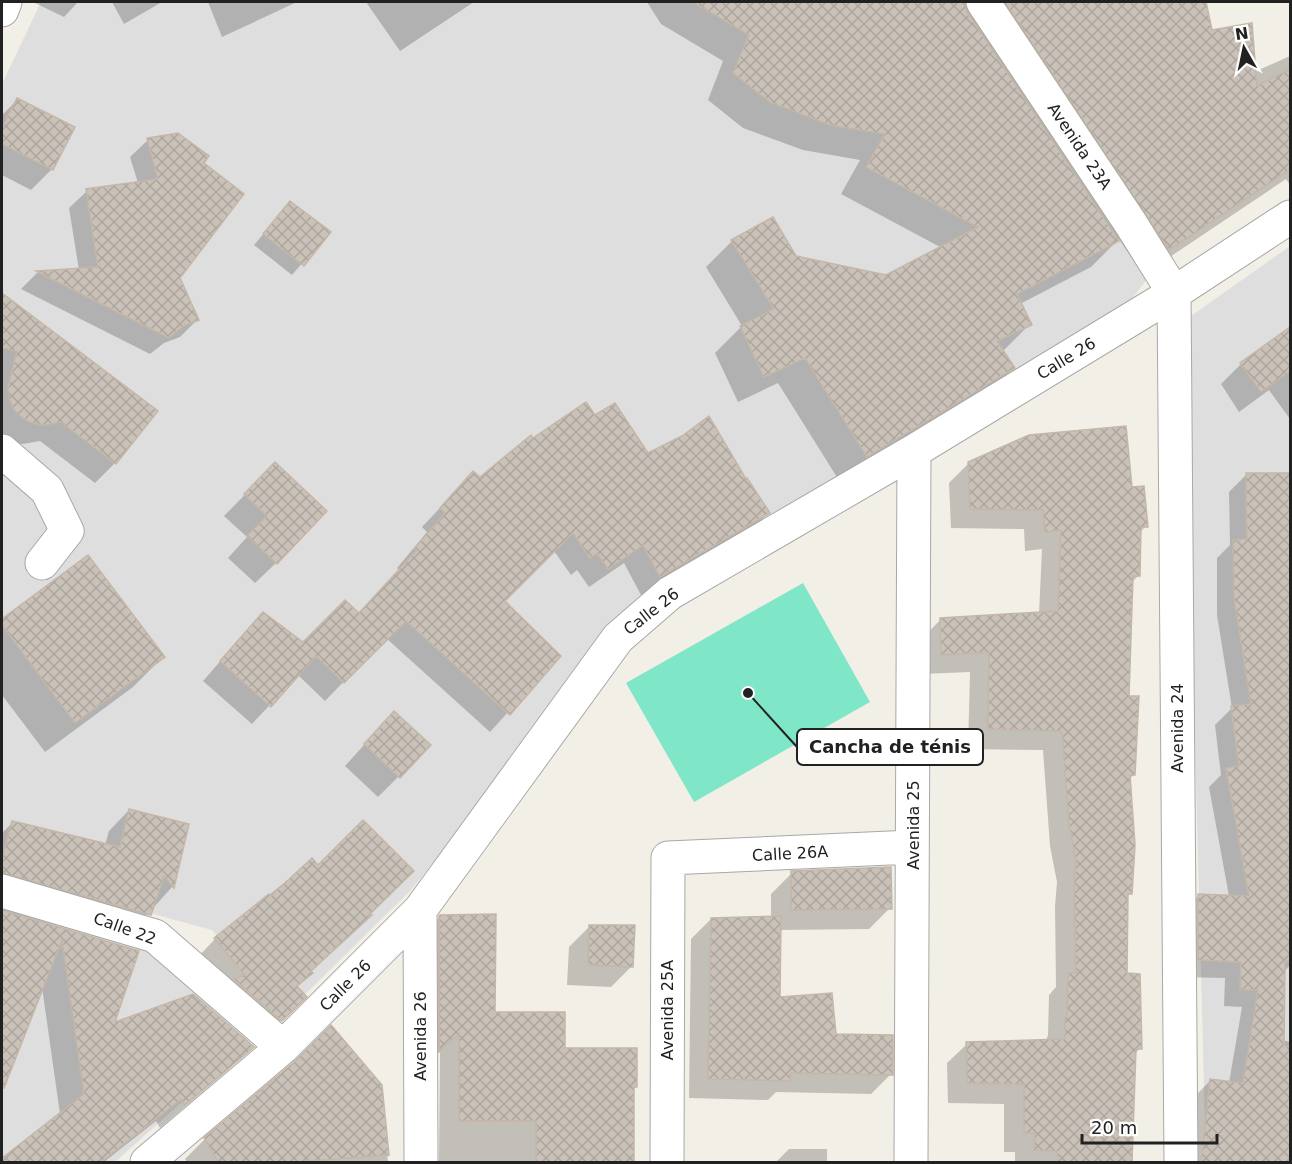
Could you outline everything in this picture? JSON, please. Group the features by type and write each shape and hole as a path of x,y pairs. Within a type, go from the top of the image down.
{"street":[{"path":"2,10 5,2"},
{"name":"Avenida 23A","path":"983,2 1131,224 1174,293"},
{"name":"Calle 26","path":"147,1162 283,1047 420,910 618,638 670,593 914,451 1174,293 1290,217"},
{"name":"Avenida 24","path":"1174,293 1181,1162"},
{"path":"2,451 47,490 67,531 42,563"},
{"name":"Avenida 25","path":"911,1162 914,451"},
{"name":"Calle 26A","path":"668,858 912,847"},
{"name":"Avenida 25A","path":"667,1162 668,858"},
{"name":"Calle 22","path":"2,891 156,936 283,1047"},
{"name":"Avenida 26","path":"420,910 421,1162"}],"shaded area":[{"path":"41,2 970,2 1148,278 1126,306 648,595 411,890 284,1015 212,930 2,873 2,84"},
{"path":"1290,246 1290,1155 1242,1162 1206,1162 1184,321"},
{"path":"2,905 165,950 257,1035 115,1162 2,1162"}],"green space":[{"path":"803,583 870,702 694,802 626,683"}],"building":[{"path":"693,2 965,2 967,12 1119,241 1017,294 1032,325 997,341 1015,368 867,457 805,358 764,377 740,326 774,309 731,240 773,217 796,256 886,275 978,227 866,167 885,134 830,125 770,102 733,73 749,35"},
{"path":"1005,2 1206,2 1212,30 1252,23 1257,86 1290,69 1290,169 1169,250"},
{"path":"17,98 75,127 53,170 2,144 2,128"},
{"path":"178,133 209,156 204,163 244,194 180,278 199,320 183,326 169,338 36,271 98,267 86,189 158,179 147,138"},
{"path":"290,201 331,232 304,266 263,234"},
{"path":"2,293 158,411 116,464 61,422 44,425 32,423 22,418 14,410 8,388 17,351 2,348"},
{"path":"1290,327 1290,371 1261,392 1240,363"},
{"path":"586,402 595,415 615,403 648,453 682,436 709,416 746,479 770,513 660,577 643,545 608,569 597,553 590,558 573,533 505,601 561,656 510,715 406,621 344,683 316,656 271,707 220,661 263,612 303,642 345,600 359,613 417,550 414,549 445,513 440,508 473,471 480,477 531,435 533,438"},
{"path":"1126,426 1132,487 1144,486 1148,527 1141,527 1140,576 1133,576 1129,696 1139,696 1135,775 1130,775 1135,845 1132,894 1128,894 1127,973 1140,974 1142,1049 1136,1049 1132,1162 1058,1162 1057,1151 1034,1150 1035,1133 1024,1133 1024,1084 967,1083 966,1042 1065,1039 1068,973 1076,973 1074,886 1076,861 1069,824 1062,731 988,729 989,652 941,655 940,618 1058,611 1061,530 1045,532 1043,510 970,509 968,462 1029,435"},
{"path":"275,462 327,511 277,564 247,536 267,516 244,494"},
{"path":"1246,473 1290,473 1290,961 1285,961 1284,1046 1290,1047 1290,1162 1201,1162 1210,1079 1243,1083 1258,990 1240,990 1241,962 1198,960 1198,894 1249,896 1226,768 1239,766 1231,706 1251,704 1234,597 1233,540 1247,539"},
{"path":"88,555 165,657 75,723 2,625 2,619"},
{"path":"394,711 431,745 400,778 364,744"},
{"path":"129,809 189,824 174,888 164,876 151,915 2,873 2,859 12,821 120,847"},
{"path":"363,820 414,871 369,915 372,915 311,971 313,973 297,986 307,997 282,1021 234,979 245,975 214,938 269,894 271,896 312,858 318,865"},
{"path":"891,867 892,909 791,910 791,871"},
{"path":"2,910 139,951 115,1022 193,994 254,1047 185,1105 181,1099 101,1162 2,1162 2,1158 84,1094 62,940 4,1088 2,1087"},
{"path":"496,914 495,1012 565,1012 565,1048 637,1048 637,1087 634,1087 634,1162 536,1162 536,1121 459,1121 459,1034 439,1051 439,916"},
{"path":"781,916 780,997 832,993 836,1034 893,1035 893,1075 790,1073 790,1081 708,1079 711,918"},
{"path":"589,925 635,925 633,967 588,965"},
{"path":"331,1025 382,1085 389,1155 297,1162 218,1162 204,1138 295,1061"}],"place":[{"name":"Cancha de ténis","path":"748,693"}]}
